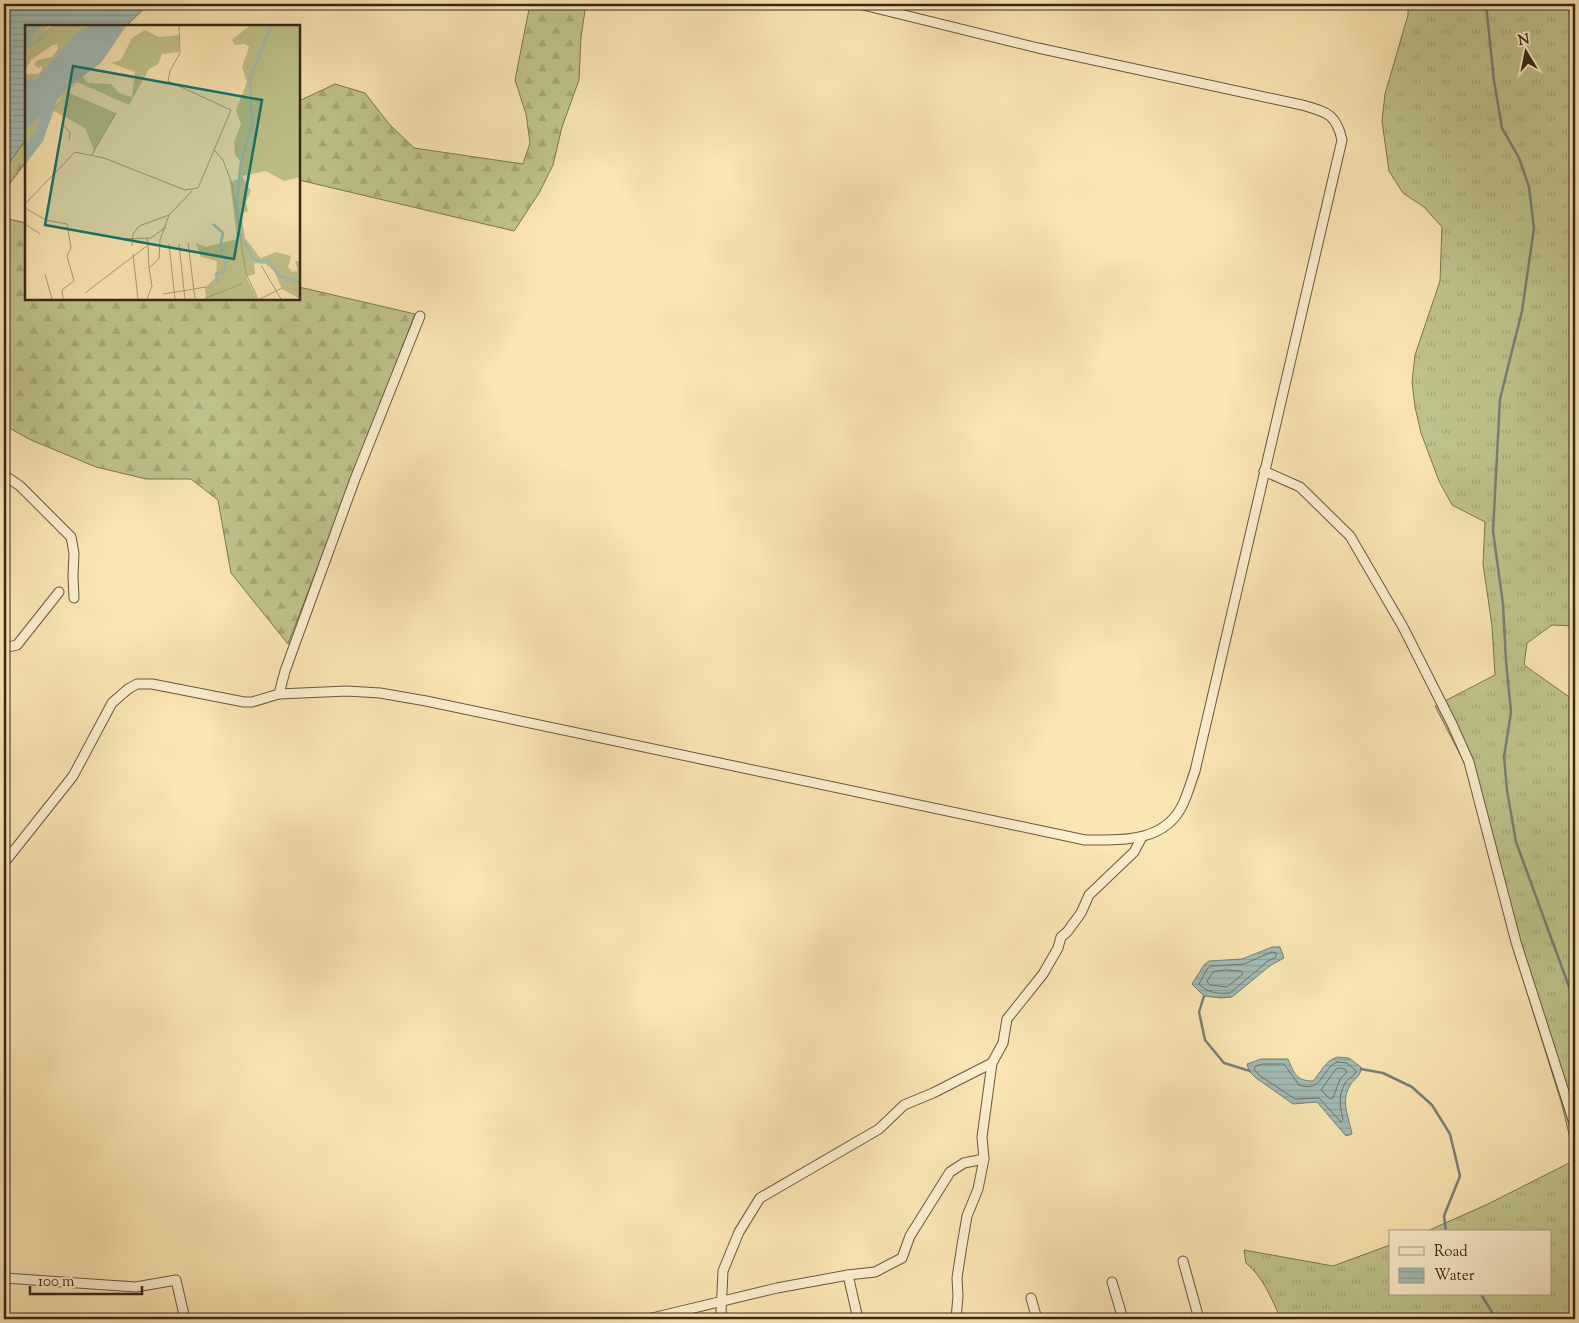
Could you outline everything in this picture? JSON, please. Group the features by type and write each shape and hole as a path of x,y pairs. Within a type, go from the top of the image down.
{"street":[{"path":"4,863 73,776 112,703 137,684 152,684 244,702 252,702 279,694 347,690 380,693 426,701 1085,840 1125,840 1142,837 1159,831 1172,820 1183,805 1195,771 1342,140 1339,126 1334,118 1326,112 1302,105 1038,48 859,4"},
{"path":"279,694 285,671 355,479 420,316"},
{"path":"1264,471 1300,487 1350,536 1402,627 1452,724 1469,762 1516,942 1575,1126"},
{"path":"4,475 20,486 71,537 74,553 74,598"},
{"path":"4,648 17,645 59,592"},
{"path":"956,1319 957,1278 967,1216 978,1189 984,1159 982,1138 992,1063 1003,1043 1007,1019 1043,974 1058,948 1061,937 1081,913 1090,895 1134,852 1142,837"},
{"path":"722,1319 720,1313 723,1271 739,1232 760,1198 879,1128 904,1104 933,1093 992,1063"},
{"path":"648,1319 777,1288 875,1272 902,1258 910,1236 950,1172 964,1163 984,1159"},
{"path":"1183,1261 1199,1319"},
{"path":"848,1275 858,1319"},
{"path":"4,1278 136,1286 176,1280 185,1319"},
{"path":"1112,1282 1123,1319"},
{"path":"1031,1298 1037,1319"}],"green space":[{"path":"530,4 586,4 581,37 579,80 562,127 553,165 539,193 514,231 300,180 300,101 335,84 365,93 389,124 414,148 523,164 530,143 526,114 515,80"},
{"path":"1408,4 1575,4 1575,626 1552,625 1527,643 1524,665 1575,701 1575,936 1572,937 1572,955 1575,966 1575,1159 1562,1105 1522,976 1488,842 1466,766 1435,706 1495,675 1492,626 1483,564 1485,522 1452,505 1439,481 1421,433 1415,407 1412,382 1415,355 1440,281 1442,227 1424,207 1403,193 1389,171 1382,121 1385,94 1408,15"},
{"path":"25,140 25,163 4,191 4,170"},
{"path":"4,218 25,223 25,300 300,300 300,287 415,314 288,644 231,573 218,500 191,479 146,479 96,467 31,440 4,425"},
{"path":"1575,1160 1575,1319 1281,1319 1258,1275 1246,1263 1244,1250 1333,1266 1389,1245 1389,1296 1552,1296 1552,1230 1430,1230 1488,1204"}],"water":[{"path":"4,4 149,4 127,25 25,25 25,140 4,170"},
{"path":"1272,947 1280,947 1284,958 1271,965 1232,997 1204,996 1192,984 1204,965 1209,961 1242,959"},
{"path":"1337,1057 1349,1058 1362,1068 1347,1093 1346,1110 1352,1134 1346,1136 1317,1102 1293,1104 1256,1078 1249,1071 1247,1064 1261,1059 1288,1059 1299,1078 1313,1081 1326,1064"}],"waterway":[{"path":"1486,4 1494,81 1502,128 1519,158 1529,187 1534,228 1522,311 1500,399 1493,531 1503,604 1511,712 1504,757 1507,790 1516,842 1575,1003"},
{"path":"1204,996 1199,1012 1205,1040 1224,1063 1250,1071"},
{"path":"1361,1069 1383,1073 1412,1087 1432,1105 1450,1134 1460,1176 1444,1216 1446,1230"},
{"path":"1482,1296 1496,1319"}]}
